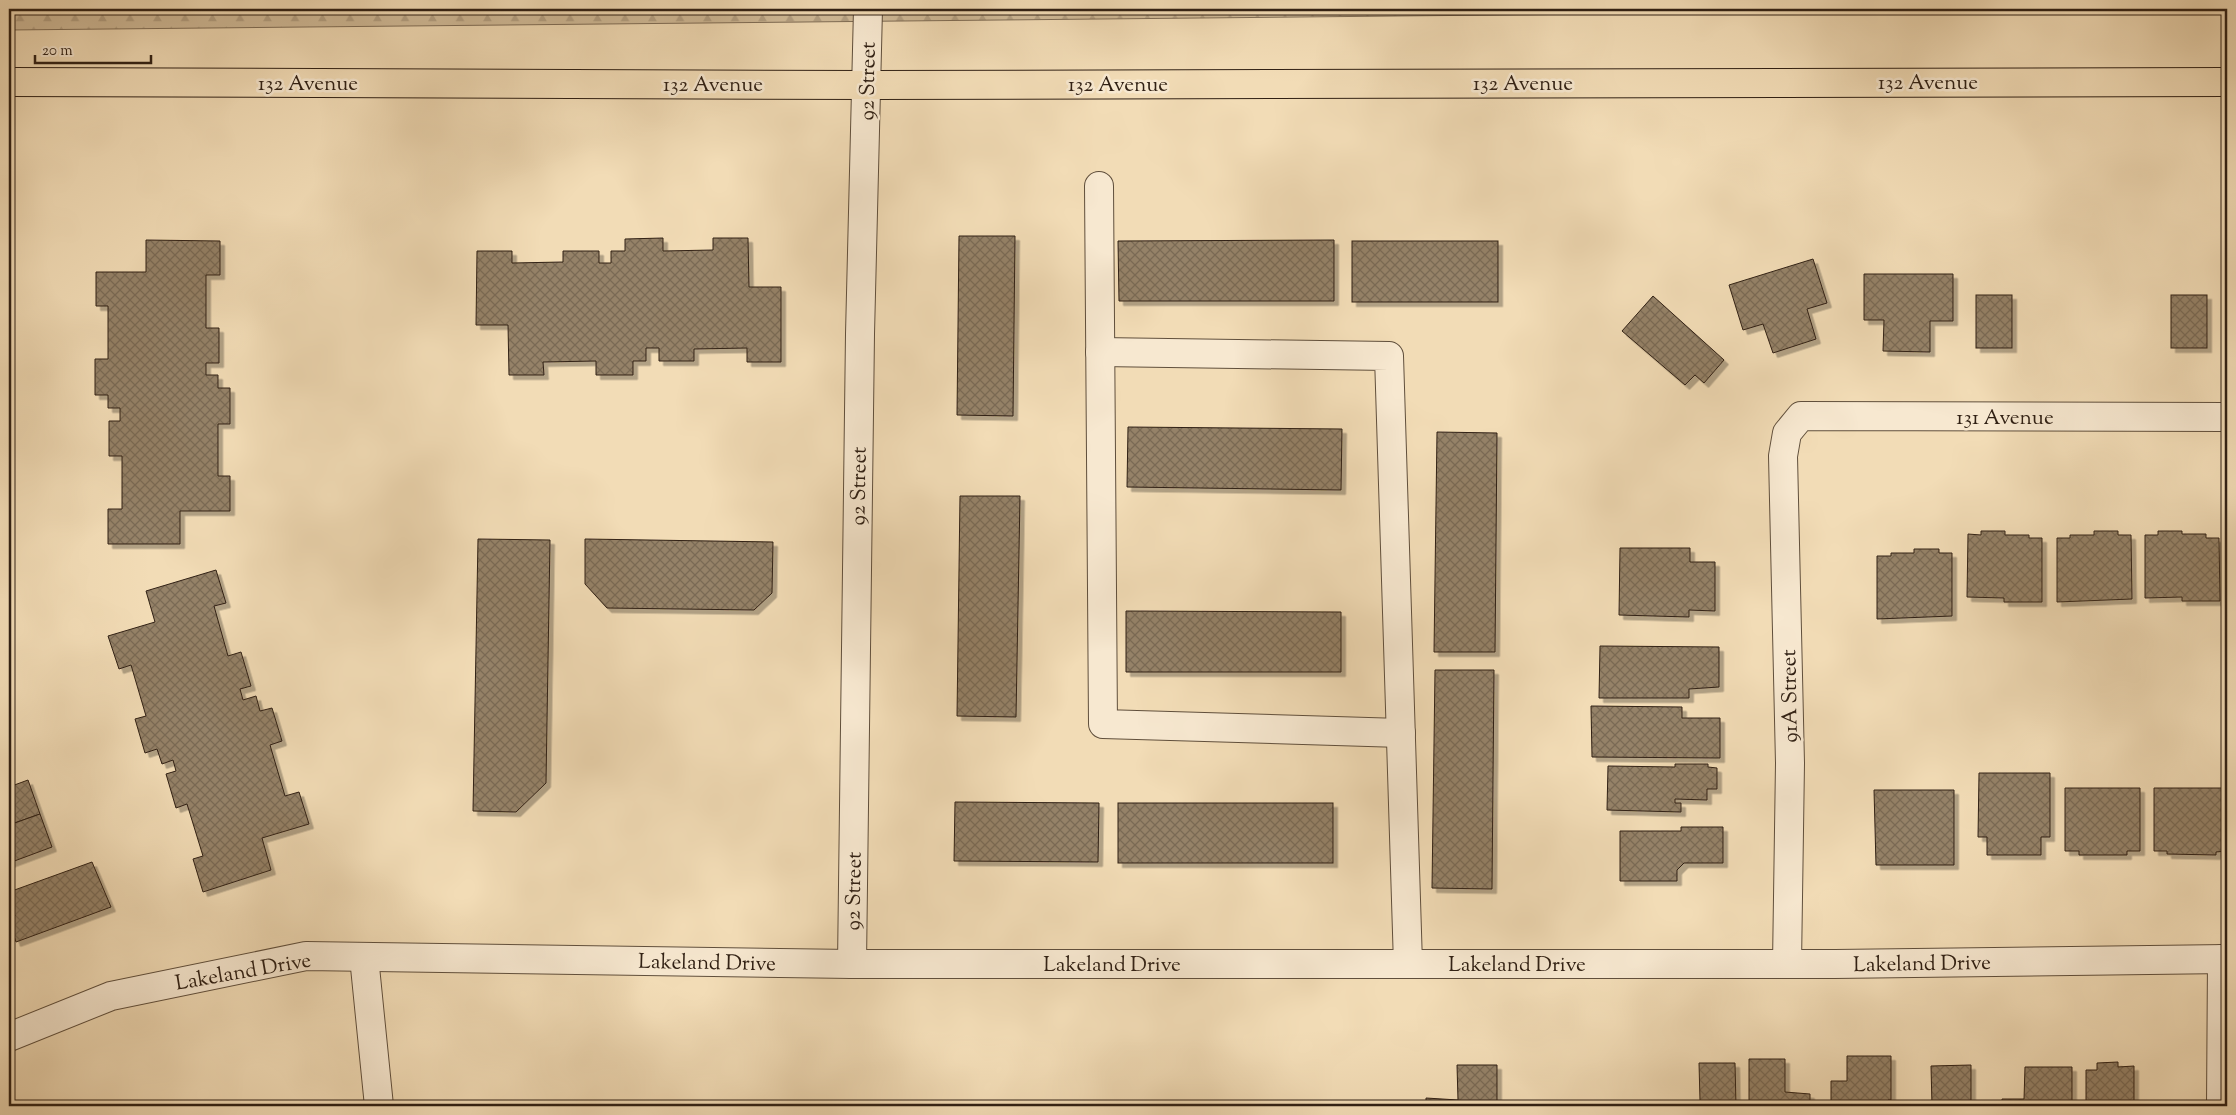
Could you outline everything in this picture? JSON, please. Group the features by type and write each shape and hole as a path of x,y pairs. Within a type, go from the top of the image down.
{"main road":[{"name":"132 Avenue","path":"9,82 868,85 2227,82"}],"street":[{"name":"92 Street","path":"852,964 860,334 868,85 868,9"},
{"path":"1099,186 1103,724 1401,733"},
{"path":"1100,352 1389,356 1408,964"},
{"name":"131 Avenue","path":"1790,430 1801,416 2227,417"},
{"name":"91A Street","path":"1787,964 1790,763 1783,456 1787,433 1790,430"},
{"name":"Lakeland Drive","path":"9,1037 111,996 306,956 852,964 1787,964 2225,959"},
{"path":"364,957 379,1106"},
{"path":"2221,1106 2225,959"}],"green space":[{"path":"9,9 2094,9 9,30"}],"building":[{"path":"959,236 1015,236 1013,416 957,415"},
{"path":"663,238 663,251 713,250 713,238 748,238 749,287 781,287 781,362 747,362 747,348 694,349 694,361 659,361 659,348 646,348 646,361 633,361 633,375 596,375 596,361 543,362 544,375 509,375 508,325 476,325 477,251 512,251 512,263 563,262 563,251 599,251 599,263 611,263 611,251 625,251 625,239"},
{"path":"146,240 220,241 220,275 206,275 206,328 219,328 219,363 206,363 206,375 218,375 218,388 230,388 230,424 218,424 218,476 230,476 230,511 180,511 180,544 108,544 108,509 122,509 122,456 109,456 109,421 120,421 120,408 108,408 108,395 95,395 95,359 108,359 108,306 96,306 96,272 146,272"},
{"path":"1334,240 1334,301 1119,301 1118,241"},
{"path":"1352,241 1498,241 1498,302 1352,302"},
{"path":"1813,259 1827,303 1807,309 1816,339 1773,353 1763,324 1743,330 1729,285"},
{"path":"1864,274 1953,274 1953,321 1930,321 1930,352 1883,351 1884,320 1864,320"},
{"path":"1976,295 2012,295 2012,348 1976,348"},
{"path":"2171,295 2207,295 2207,348 2171,348"},
{"path":"1653,296 1724,360 1704,383 1695,375 1685,385 1622,331"},
{"path":"1128,427 1342,429 1341,490 1127,487"},
{"path":"1437,432 1497,433 1495,652 1434,652"},
{"path":"960,496 1020,496 1016,717 957,716"},
{"path":"1981,531 2005,531 2005,535 2029,535 2029,538 2042,538 2042,602 2004,602 2004,598 1967,597 1968,534 1981,535"},
{"path":"2094,531 2118,531 2118,535 2131,535 2132,599 2057,602 2057,538 2070,538 2070,535 2094,535"},
{"path":"2158,531 2182,531 2182,534 2206,534 2206,538 2219,538 2220,601 2182,601 2182,597 2145,598 2145,535 2158,535"},
{"path":"478,539 550,540 546,783 516,812 473,811"},
{"path":"585,539 773,542 772,593 754,610 607,608 585,584"},
{"path":"1620,548 1690,548 1690,562 1715,562 1715,611 1689,610 1689,617 1619,615"},
{"path":"1914,549 1939,549 1939,553 1952,553 1952,616 1877,619 1877,556 1891,556 1891,553 1914,553"},
{"path":"216,570 226,603 214,606 228,656 241,652 251,686 240,689 243,700 256,696 260,711 272,708 282,741 270,745 285,796 299,792 309,824 262,838 271,870 203,892 193,859 203,856 187,804 176,808 166,774 176,771 173,760 162,764 157,749 145,753 135,719 146,716 131,665 119,669 108,636 155,622 146,591"},
{"path":"1126,611 1341,612 1341,672 1126,672"},
{"path":"1600,646 1719,647 1719,687 1689,689 1689,698 1599,698"},
{"path":"1435,670 1494,670 1492,889 1432,888"},
{"path":"1591,706 1682,707 1682,718 1720,718 1720,758 1592,757"},
{"path":"1675,764 1708,764 1708,767 1717,768 1717,789 1707,789 1707,800 1675,799 1675,803 1681,803 1681,812 1607,810 1608,766 1675,767"},
{"path":"1979,773 2050,773 2050,837 2041,837 2041,855 1987,855 1987,837 1978,837"},
{"path":"28,780 40,814 9,825 9,787"},
{"path":"2065,788 2140,788 2140,851 2127,851 2127,855 2079,855 2079,851 2065,851"},
{"path":"2154,788 2227,788 2227,851 2216,852 2216,855 2167,854 2167,851 2154,851"},
{"path":"1874,790 1954,790 1954,865 1876,865"},
{"path":"955,802 1099,803 1098,862 954,861"},
{"path":"1118,803 1333,803 1333,863 1118,863"},
{"path":"40,814 52,847 9,863 9,825"},
{"path":"1681,827 1723,827 1723,863 1684,863 1677,870 1677,881 1620,881 1620,831 1681,831"},
{"path":"92,862 111,907 16,942 9,921 9,917 15,916 9,900 9,892"},
{"path":"1847,1056 1891,1056 1891,1100 1888,1100 1889,1106 1831,1106 1831,1081 1847,1081"},
{"path":"1749,1059 1785,1059 1785,1092 1810,1094 1810,1106 1749,1106"},
{"path":"2118,1062 2118,1067 2134,1066 2134,1106 2086,1106 2086,1070 2097,1070 2097,1063"},
{"path":"1699,1063 1735,1063 1736,1106 1675,1106 1687,1105 1687,1101 1700,1101"},
{"path":"1457,1065 1497,1065 1497,1106 1426,1106 1426,1098 1458,1100"},
{"path":"1971,1065 1971,1104 1985,1104 1985,1106 1932,1106 1931,1066"},
{"path":"2025,1067 2072,1067 2072,1106 2002,1106 2002,1099 2024,1099"},
{"path":"2138,1103 2154,1103 2155,1106 2138,1106"}]}
